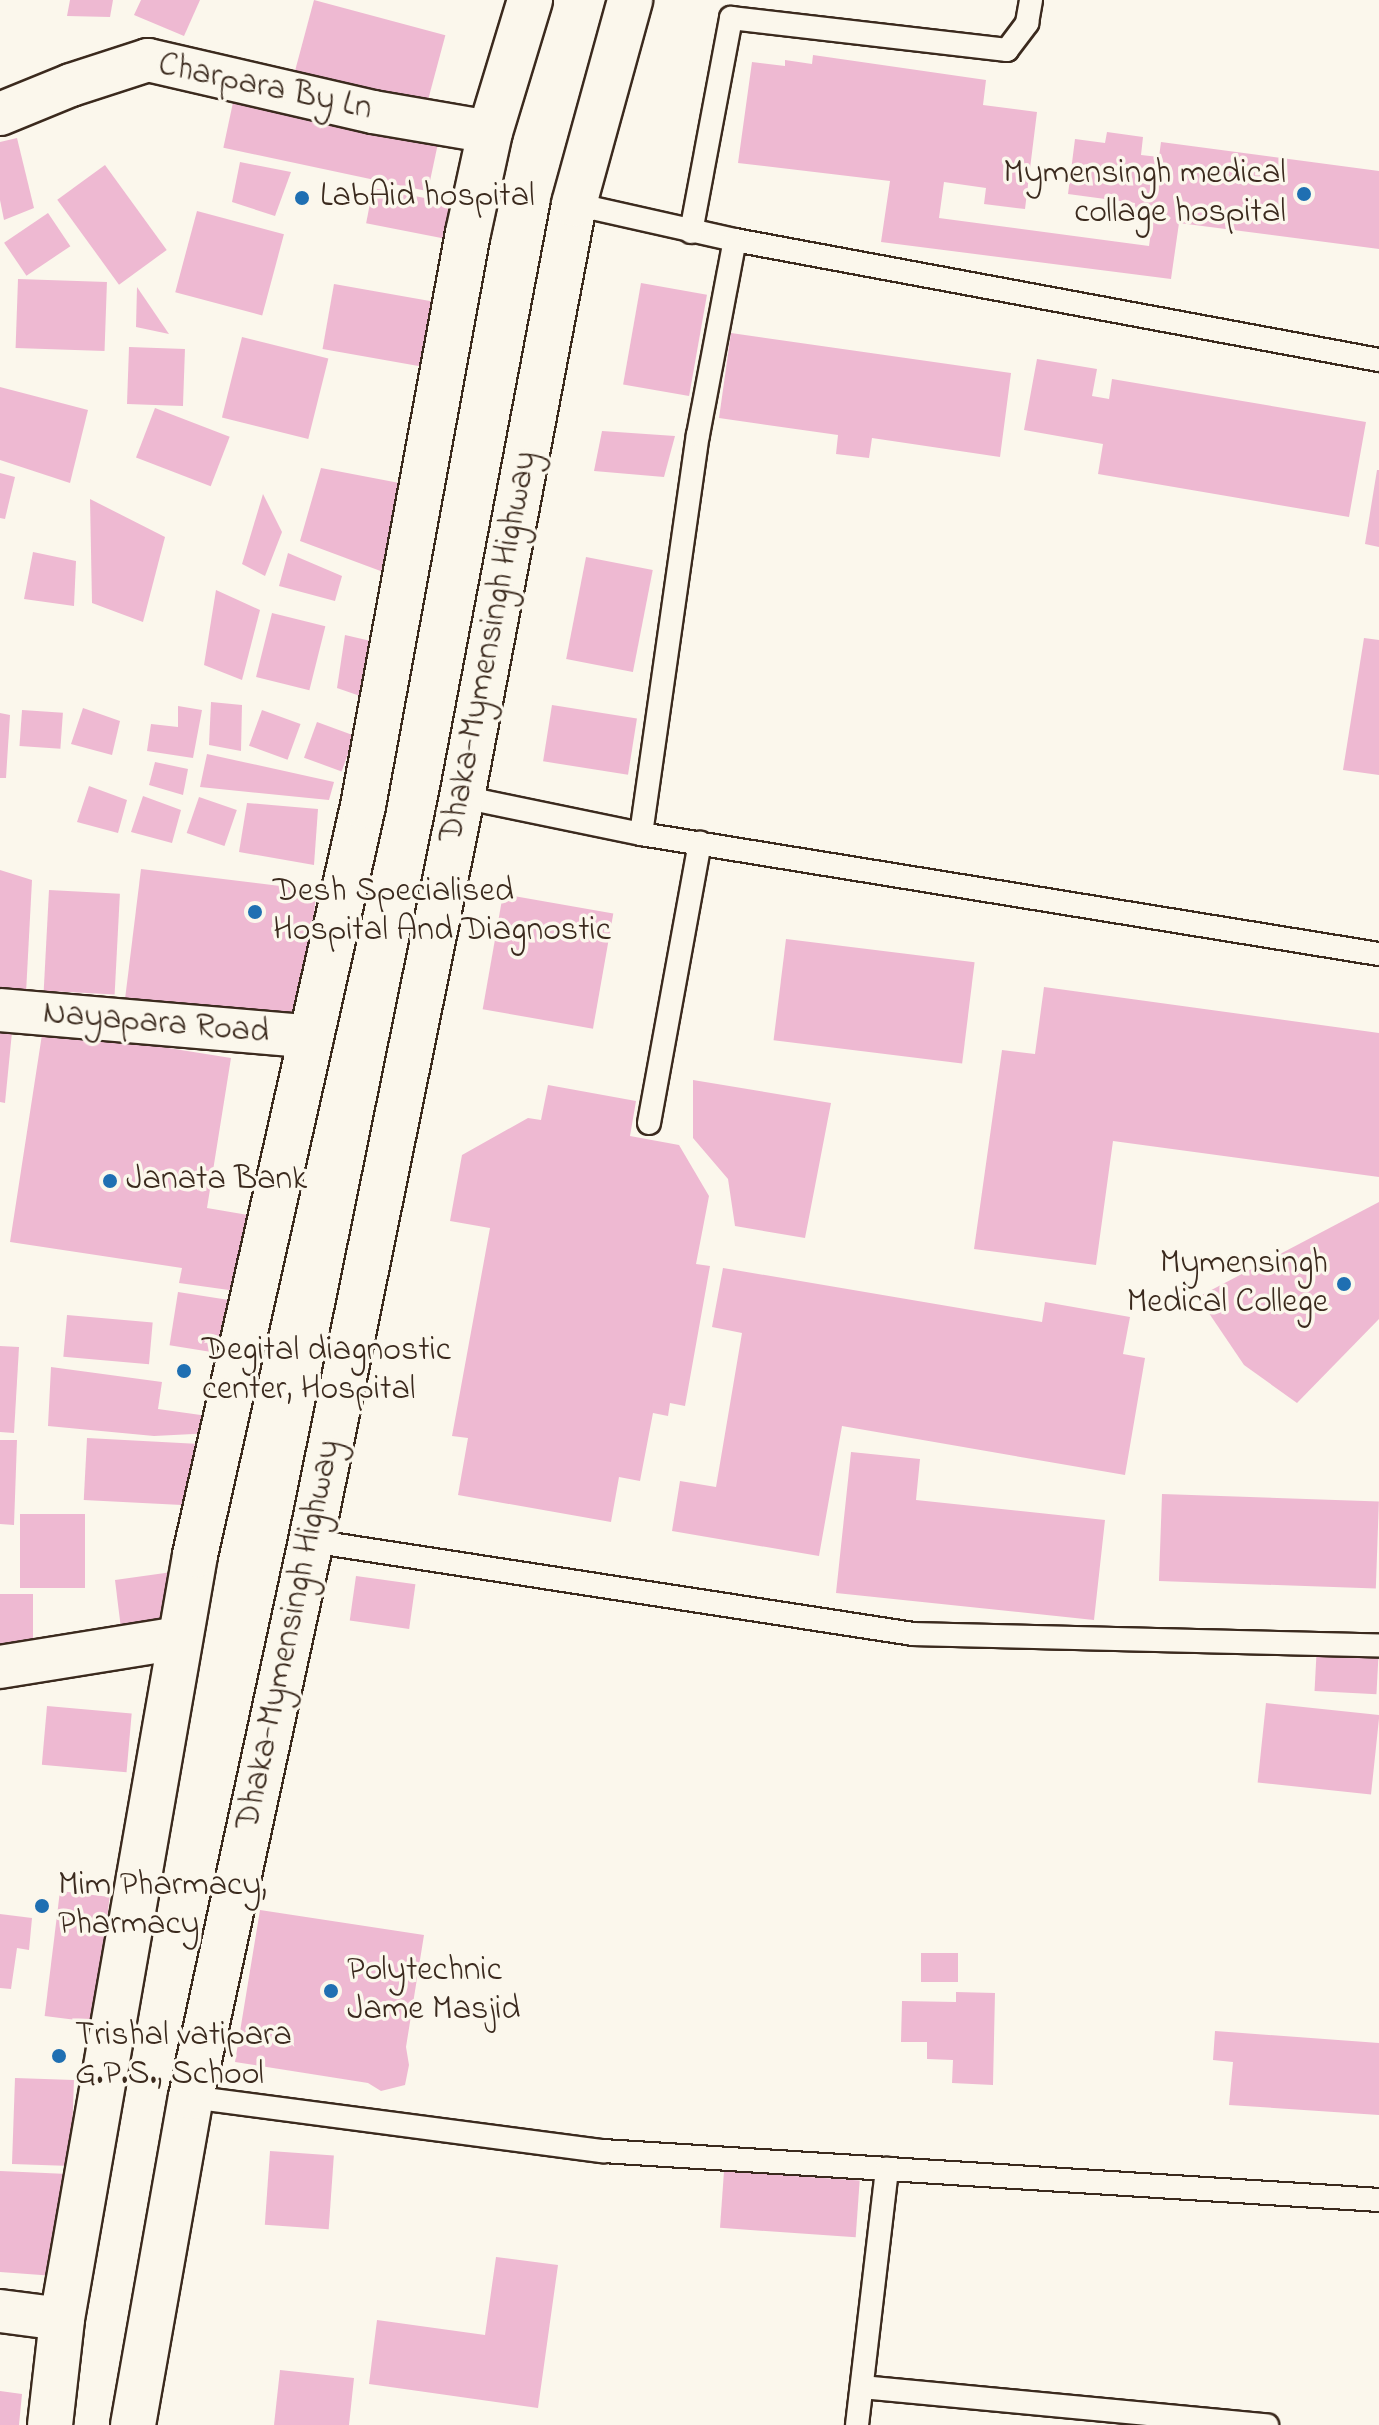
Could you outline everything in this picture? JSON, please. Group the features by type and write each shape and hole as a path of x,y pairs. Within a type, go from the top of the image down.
{"main road":[{"path":"50,2425 62,2319 179,1638 363,806 468,233 490,132 530,0"},
{"name":"Dhaka-Mymensingh Highway","path":"133,2425 191,2097 311,1541 462,797 574,204 630,0"}],"street":[{"name":"Charpara By Ln","path":"0,114 71,85 148,60 373,112 490,132"},
{"name":"Nayapara Road","path":"0,1010 312,1037"},
{"path":"0,1667 179,1638"},
{"path":"0,2311 62,2319"}],"lane":[{"path":"691,232 731,18 1007,50 1027,23 1031,0"},
{"path":"574,204 691,232 1379,360"},
{"path":"641,834 698,435 735,240"},
{"path":"462,797 641,834 1379,954"},
{"path":"649,1123 700,843"},
{"path":"311,1541 913,1634 1379,1645"},
{"path":"191,2097 603,2151 1379,2200"},
{"path":"857,2425 887,2169"},
{"path":"862,2387 1267,2425"}],"building":[{"path":"70,0 113,0 110,17 67,16"},
{"path":"141,0 200,0 184,36 134,15"},
{"path":"314,0 445,35 426,108 295,72"},
{"path":"813,55 986,80 983,105 1037,112 1025,209 984,204 986,188 944,182 939,218 1149,246 1153,218 1133,216 1135,203 1068,194 1075,139 1105,143 1107,132 1143,137 1141,155 1159,157 1161,142 1379,171 1379,249 1179,223 1171,279 881,242 890,181 738,163 752,62 785,66 785,60 812,64"},
{"path":"235,93 439,136 428,191 223,148"},
{"path":"17,138 34,208 4,220 0,200 0,142"},
{"path":"240,162 291,172 275,216 232,202"},
{"path":"105,165 167,250 119,285 57,200"},
{"path":"373,188 458,205 452,240 366,223"},
{"path":"197,211 284,234 262,315 175,292"},
{"path":"48,213 70,246 26,276 4,243"},
{"path":"18,279 107,282 105,351 16,348"},
{"path":"641,283 707,295 689,396 623,384"},
{"path":"334,284 448,304 437,369 323,349"},
{"path":"137,287 169,334 136,327"},
{"path":"731,333 1011,373 1000,457 872,438 869,458 836,454 838,435 719,418"},
{"path":"242,337 328,359 308,439 222,418"},
{"path":"129,347 185,349 183,406 127,404"},
{"path":"1037,359 1097,369 1092,396 1109,399 1112,379 1366,422 1349,517 1098,474 1103,444 1024,430"},
{"path":"0,387 88,410 70,483 0,460"},
{"path":"155,408 230,437 211,486 136,457"},
{"path":"602,431 675,436 664,477 594,471"},
{"path":"321,468 415,486 394,576 300,541"},
{"path":"1379,470 1379,547 1365,544"},
{"path":"0,473 15,477 5,519 0,518"},
{"path":"263,494 282,532 265,576 242,564"},
{"path":"90,499 165,537 143,622 92,603"},
{"path":"33,552 76,561 74,606 24,599"},
{"path":"288,553 342,576 335,601 279,586"},
{"path":"586,557 653,570 633,672 566,659"},
{"path":"216,590 260,610 242,680 204,665"},
{"path":"272,613 325,626 309,690 256,677"},
{"path":"345,635 375,642 363,697 337,688"},
{"path":"1364,638 1379,640 1379,775 1343,770"},
{"path":"211,702 242,705 241,751 209,745"},
{"path":"552,705 637,718 628,775 543,761"},
{"path":"178,706 202,710 193,758 147,751 151,724 178,727"},
{"path":"83,708 120,721 112,755 71,744"},
{"path":"22,710 63,713 60,749 19,746"},
{"path":"262,710 301,724 288,760 249,746"},
{"path":"0,713 10,715 6,778 0,778"},
{"path":"317,722 355,736 342,771 304,758"},
{"path":"207,754 334,782 329,800 200,787"},
{"path":"155,762 188,769 183,795 149,785"},
{"path":"89,786 127,800 118,833 77,822"},
{"path":"143,796 181,810 172,843 131,832"},
{"path":"199,797 237,810 224,846 187,833"},
{"path":"247,803 318,809 314,865 239,852"},
{"path":"141,869 317,891 300,1026 124,1004"},
{"path":"0,870 32,880 26,993 0,992"},
{"path":"49,890 120,894 115,995 44,991"},
{"path":"503,894 613,913 593,1029 483,1009"},
{"path":"786,939 975,962 962,1063 774,1040"},
{"path":"1044,987 1379,1033 1379,1177 1113,1141 1096,1265 974,1249 1002,1050 1035,1054"},
{"path":"43,1028 231,1058 207,1208 248,1215 236,1291 179,1283 182,1268 10,1242"},
{"path":"0,1031 12,1032 5,1103 0,1102"},
{"path":"693,1080 831,1103 805,1238 735,1226 728,1179 693,1138"},
{"path":"548,1085 636,1101 630,1136 679,1145 709,1196 696,1264 710,1266 685,1406 670,1403 668,1416 653,1413 640,1481 619,1477 611,1522 458,1495 468,1438 452,1436 490,1228 450,1221 462,1155 528,1118 541,1120"},
{"path":"1379,1202 1379,1319 1297,1403 1244,1365 1198,1297"},
{"path":"723,1268 1042,1322 1045,1302 1130,1317 1123,1354 1145,1358 1125,1475 842,1426 819,1556 672,1531 680,1481 716,1487 742,1333 712,1327"},
{"path":"178,1292 235,1301 227,1354 170,1345"},
{"path":"67,1315 153,1322 149,1364 63,1357"},
{"path":"0,1346 19,1347 14,1433 0,1432"},
{"path":"51,1367 162,1382 158,1409 215,1417 213,1433 154,1436 48,1426"},
{"path":"87,1438 195,1444 192,1506 84,1500"},
{"path":"0,1440 17,1440 14,1525 0,1524"},
{"path":"851,1452 920,1459 916,1500 1105,1520 1094,1620 836,1593"},
{"path":"1162,1494 1379,1502 1376,1589 1159,1581"},
{"path":"20,1514 85,1514 85,1588 20,1588"},
{"path":"172,1572 160,1632 122,1637 115,1580"},
{"path":"356,1576 415,1584 409,1629 350,1621"},
{"path":"0,1594 33,1594 33,1656 0,1656"},
{"path":"1317,1644 1379,1647 1376,1694 1315,1691"},
{"path":"1266,1703 1379,1715 1371,1794 1258,1783"},
{"path":"47,1706 132,1713 127,1772 42,1765"},
{"path":"60,1891 110,1897 94,2022 45,2016"},
{"name":"Polytechnic Jame Masjid","path":"260,1910 424,1935 406,2047 409,2065 405,2085 381,2091 368,2083 235,2062"},
{"path":"0,1914 32,1918 29,1950 17,1948 11,1989 0,1988"},
{"path":"921,1953 958,1953 958,1982 921,1982"},
{"path":"956,1992 995,1993 993,2085 952,2083 953,2060 927,2059 927,2042 901,2042 902,2001 956,2002"},
{"path":"1215,2031 1379,2043 1379,2115 1229,2105 1233,2062 1213,2060"},
{"path":"15,2078 74,2080 71,2166 12,2164"},
{"path":"270,2151 334,2155 329,2229 265,2225"},
{"path":"0,2171 68,2174 55,2276 0,2272"},
{"path":"724,2171 860,2180 856,2237 720,2228"},
{"path":"496,2257 558,2265 538,2408 369,2384 377,2320 485,2335"},
{"path":"280,2370 354,2378 349,2425 274,2425"},
{"path":"0,2391 22,2394 19,2425 0,2425"}],"place":[{"name":"Mymensingh medical collage hospital","path":"1304,194"},
{"name":"LabAid hospital","path":"302,198"},
{"name":"Desh Specialised Hospital And Diagnostic","path":"255,912"},
{"name":"Janata Bank","path":"110,1181"},
{"name":"Mymensingh Medical College","path":"1344,1284"},
{"name":"Degital diagnostic center, Hospital","path":"184,1371"},
{"name":"Mim Pharmacy, Pharmacy","path":"42,1906"},
{"name":"Polytechnic Jame Masjid","path":"331,1991"},
{"name":"Trishal vatipara G.P.S., School","path":"59,2056"}]}
